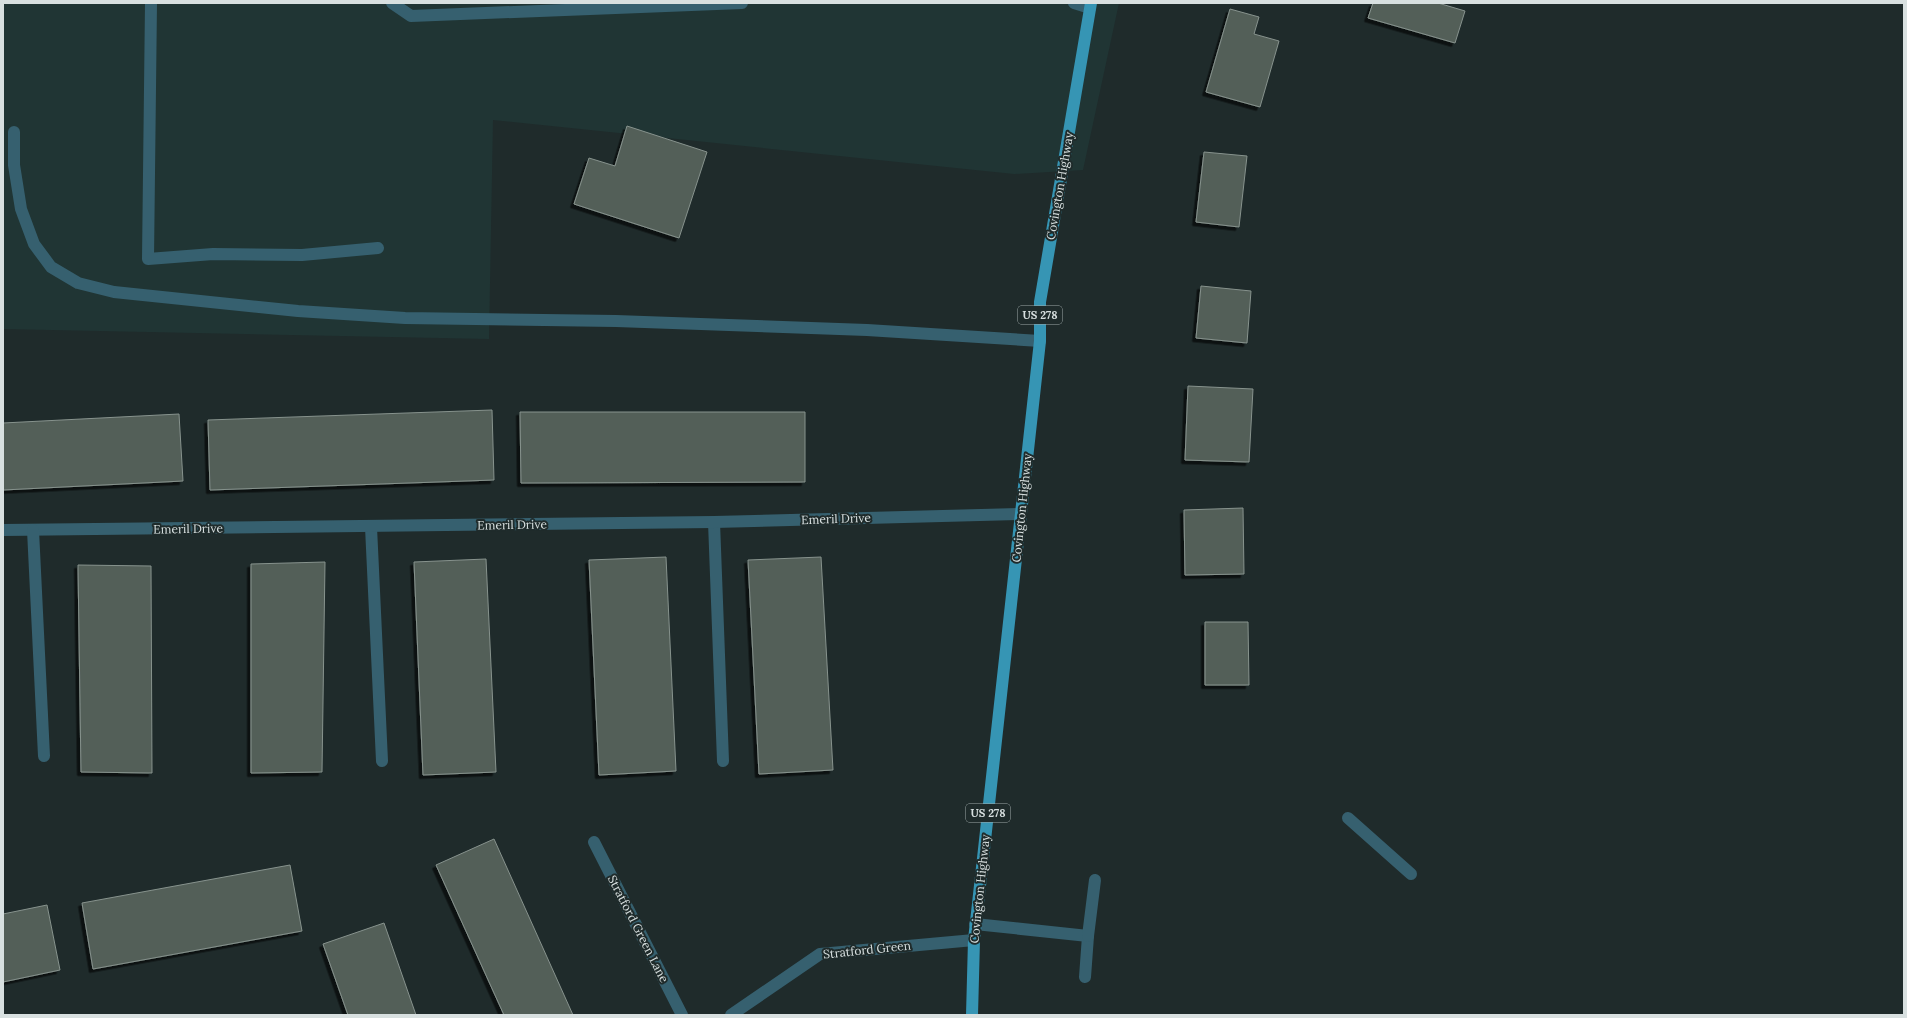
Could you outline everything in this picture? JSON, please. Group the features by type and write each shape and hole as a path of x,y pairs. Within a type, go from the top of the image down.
{"main road":[{"name":"Covington Highway","path":"972,1015 975,924 1040,341 1040,302 1091,6"}],"street":[{"path":"151,3 148,259 213,254 302,255 378,248"},
{"path":"392,3 411,16 742,3"},
{"path":"1074,3 1091,6"},
{"path":"14,132 14,165 21,210 34,244 51,267 78,283 114,292 298,311 405,318 616,321 867,330 1040,341"},
{"name":"Emeril Drive","path":"3,530 714,522 1021,514"},
{"path":"714,522 724,761"},
{"path":"371,527 382,761"},
{"path":"34,530 44,756"},
{"path":"1348,818 1412,874"},
{"name":"Stratford Green Lane","path":"594,842 682,1015"},
{"path":"1086,976 1088,936 1095,880"},
{"path":"975,924 1088,936"},
{"name":"Stratford Green","path":"731,1015 820,954 974,940"}],"shaded area":[{"path":"3,3 1119,3 1083,170 1014,174 493,120 489,339 3,329"}],"building":[{"path":"1373,3 1438,3 1465,11 1455,43 1368,18"},
{"path":"1230,9 1259,17 1254,34 1279,41 1260,107 1206,92"},
{"path":"627,126 707,152 679,238 574,204 589,158 615,166"},
{"path":"1204,152 1247,156 1239,227 1196,222"},
{"path":"1201,286 1251,291 1247,343 1196,338"},
{"path":"1188,386 1253,389 1249,462 1185,460"},
{"path":"492,410 494,480 210,490 208,420"},
{"path":"520,412 805,412 805,482 521,483"},
{"path":"179,414 183,481 3,490 3,423"},
{"path":"1243,508 1244,574 1185,575 1184,510"},
{"path":"666,557 676,771 599,775 589,560"},
{"path":"821,557 833,770 759,774 748,560"},
{"path":"486,559 496,772 423,775 414,562"},
{"path":"325,562 322,772 251,773 251,564"},
{"path":"78,565 151,566 152,773 81,772"},
{"path":"1205,622 1248,622 1249,685 1205,685"},
{"path":"494,839 573,1015 504,1015 436,865"},
{"path":"290,865 302,931 93,969 82,903"},
{"path":"47,905 60,970 3,982 3,914"},
{"path":"384,923 416,1015 348,1015 323,944"}]}
